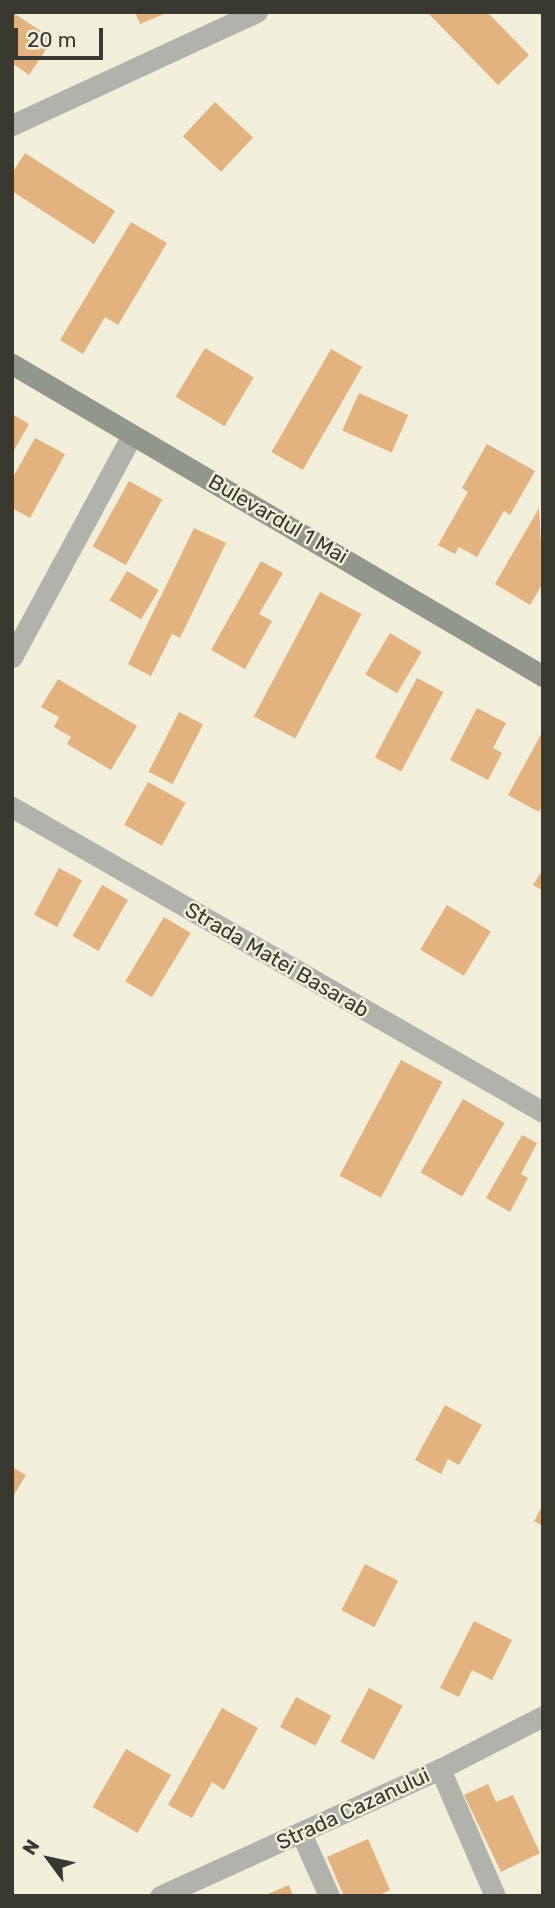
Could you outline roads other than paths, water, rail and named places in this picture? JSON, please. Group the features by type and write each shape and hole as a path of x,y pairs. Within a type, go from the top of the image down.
{"main road":[{"name":"Bulevardul 1 Mai","path":"12,364 543,676"}],"street":[{"path":"12,125 257,12"},
{"path":"12,657 132,435"},
{"name":"Strada Matei Basarab","path":"12,807 543,1112"},
{"name":"Strada Cazanului","path":"160,1896 440,1769 543,1716"},
{"path":"440,1769 495,1896"},
{"path":"301,1833 329,1896"}]}
